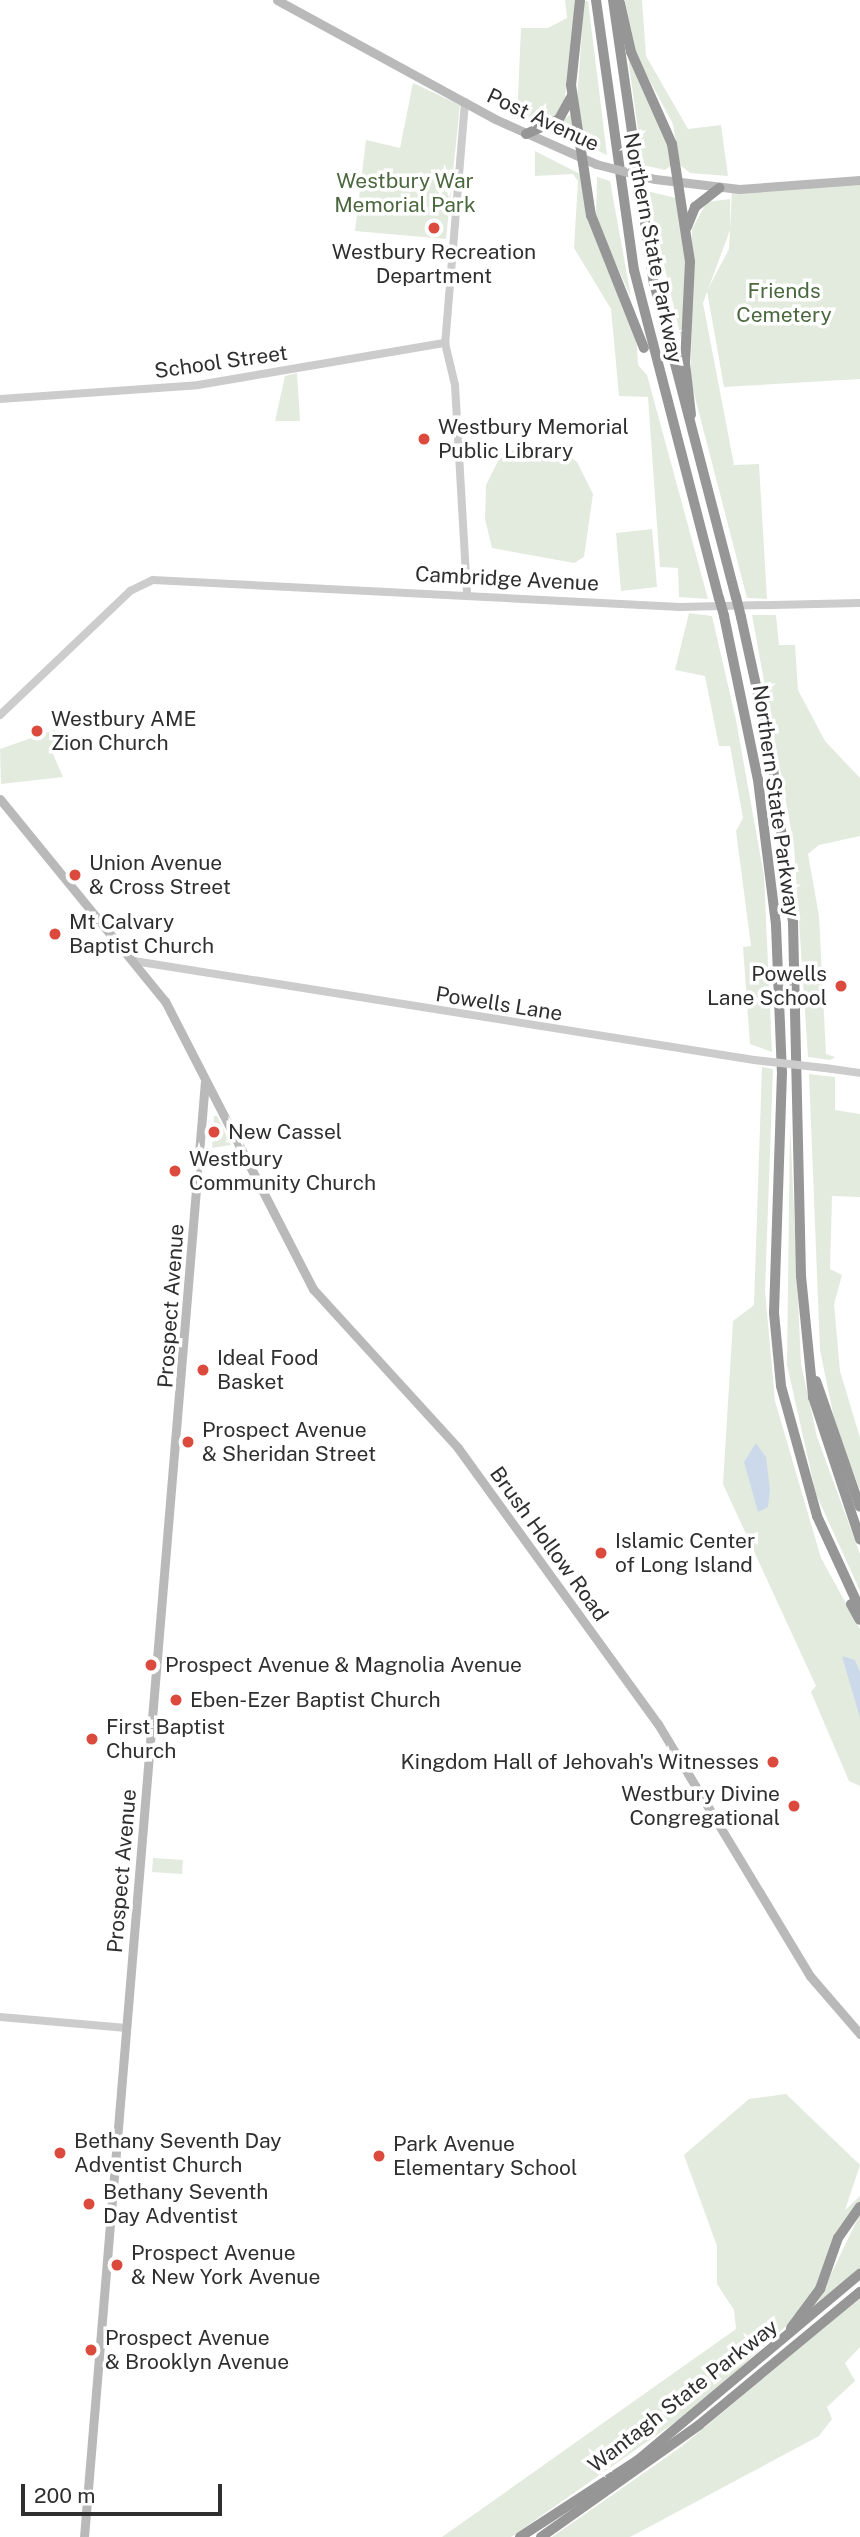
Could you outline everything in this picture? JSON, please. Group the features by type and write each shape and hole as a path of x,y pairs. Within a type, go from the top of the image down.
{"highway":[{"path":"580,0 572,93 596,234 661,389"},
{"name":"Northern State Parkway","path":"596,0 618,183 661,389 724,616 754,756 776,925 782,1072 774,1313 790,1434 825,1538 860,1609"},
{"name":"Northern State Parkway","path":"613,0 645,236 695,447 741,617 771,753 792,911 807,1348 825,1443 860,1539"},
{"path":"620,0 634,59 667,124 686,230 686,370 695,447"},
{"path":"526,134 559,119 572,93"},
{"path":"686,230 695,207 719,188"},
{"path":"807,1348 836,1453 860,1507"},
{"path":"790,1434 810,1514 860,1620"},
{"path":"727,2390 808,2310 838,2238 860,2207"},
{"name":"Wantagh State Parkway","path":"520,2537 638,2460 727,2390 860,2274"},
{"name":"Wantagh State Parkway","path":"541,2537 699,2425 860,2292"}],"main road":[{"name":"Post Avenue","path":"277,0 526,134 596,164 678,184 719,188 860,180"},
{"name":"Brush Hollow Road","path":"0,799 134,961 186,1036 205,1082 313,1289 492,1494 658,1724 810,1976 860,2034"},
{"name":"Prospect Avenue","path":"85,2537 205,1082"}],"street":[{"path":"465,102 445,343 455,385 467,594"},
{"name":"School Street","path":"0,399 198,385 445,343"},
{"name":"Cambridge Avenue","path":"0,715 130,591 153,580 680,607 860,603"},
{"name":"Powells Lane","path":"134,961 754,1059 860,1073"},
{"path":"0,2017 127,2028"}],"green space":[{"path":"565,0 577,0 563,112 543,123 517,119 521,28 548,28 567,18"},
{"path":"625,0 642,0 646,56 688,129 721,125 728,176 690,173 680,165 673,124 637,57"},
{"path":"584,1 588,1 607,155 586,145 577,102"},
{"path":"628,58 663,121 671,166 665,170 643,165"},
{"name":"Westbury War Memorial Park","path":"413,83 460,105 446,239 355,231 366,140 400,148"},
{"path":"571,114 577,144 547,131"},
{"path":"535,151 580,174 589,222 636,332 638,365 647,375 708,599 679,597 678,568 660,567 648,397 619,396 611,309 574,248 578,181 573,174 535,176"},
{"path":"597,177 610,181 631,297 596,220"},
{"name":"Friends Cemetery","path":"860,180 860,379 724,387 707,291 729,249 732,189"},
{"path":"647,191 676,198 686,239 684,351"},
{"path":"730,199 730,230 703,303 734,465 759,464 767,599 747,598 691,382 692,229 707,202"},
{"path":"297,373 300,421 275,421 285,376"},
{"path":"552,444 577,462 593,494 584,557 574,563 492,548 485,519 486,485 498,461 509,451"},
{"path":"652,529 657,587 621,591 616,533"},
{"path":"689,613 712,616 736,720 764,876 772,1052 750,1044 743,947 751,946 736,831 743,818 730,746 719,746 705,676 675,670"},
{"path":"752,615 776,615 779,645 795,645 798,690 825,741 860,778 860,836 819,845 808,854 819,916 826,1054 835,1057 830,1060 808,1057 794,846"},
{"path":"57,729 53,754 63,777 1,784 0,749"},
{"path":"762,1067 773,1069 765,1291 775,1401 821,1558 860,1629 860,1786 849,1781 811,1692 816,1686 723,1484 733,1321 754,1305"},
{"path":"809,1074 835,1077 835,1110 860,1114 860,1197 832,1196 830,1269 842,1275 834,1304 840,1371 860,1438 860,1490 836,1428 820,1350"},
{"path":"214,1116 217,1116 231,1145 212,1148"},
{"path":"790,1124 801,1364 817,1437 860,1554 860,1591 816,1494 787,1365"},
{"path":"153,1858 183,1860 182,1874 152,1872"},
{"path":"786,2094 860,2165 845,2210 860,2196 860,2204 806,2308 694,2409 511,2537 442,2537 736,2329 734,2310 717,2284 717,2246 684,2155 749,2099"},
{"path":"860,2214 860,2268 802,2321 818,2301"},
{"path":"860,2298 860,2347 845,2363 855,2381 827,2407 832,2419 819,2436 630,2537 552,2537 681,2447"}],"water":[{"path":"756,1443 766,1457 770,1490 768,1507 758,1512 744,1462"},
{"path":"842,1656 855,1660 860,1672 860,1718"}],"place":[{"name":"Westbury Recreation Department","path":"434,228"},
{"name":"Westbury Memorial Public Library","path":"424,439"},
{"name":"Westbury AME Zion Church","path":"37,731"},
{"name":"Union Avenue & Cross Street","path":"75,875"},
{"name":"Mt Calvary Baptist Church","path":"55,934"},
{"name":"Powells Lane School","path":"841,986"},
{"name":"New Cassel","path":"214,1132"},
{"name":"Westbury Community Church","path":"175,1171"},
{"name":"Ideal Food Basket","path":"203,1370"},
{"name":"Prospect Avenue & Sheridan Street","path":"188,1442"},
{"name":"Islamic Center of Long Island","path":"601,1553"},
{"name":"Prospect Avenue & Magnolia Avenue","path":"151,1665"},
{"name":"Eben-Ezer Baptist Church","path":"176,1700"},
{"name":"First Baptist Church","path":"92,1739"},
{"name":"Kingdom Hall of Jehovah's Witnesses","path":"773,1762"},
{"name":"Westbury Divine Congregational","path":"794,1806"},
{"name":"Bethany Seventh Day Adventist Church","path":"60,2153"},
{"name":"Park Avenue Elementary School","path":"379,2156"},
{"name":"Bethany Seventh Day Adventist","path":"89,2204"},
{"name":"Prospect Avenue & New York Avenue","path":"117,2265"},
{"name":"Prospect Avenue & Brooklyn Avenue","path":"91,2350"}]}
